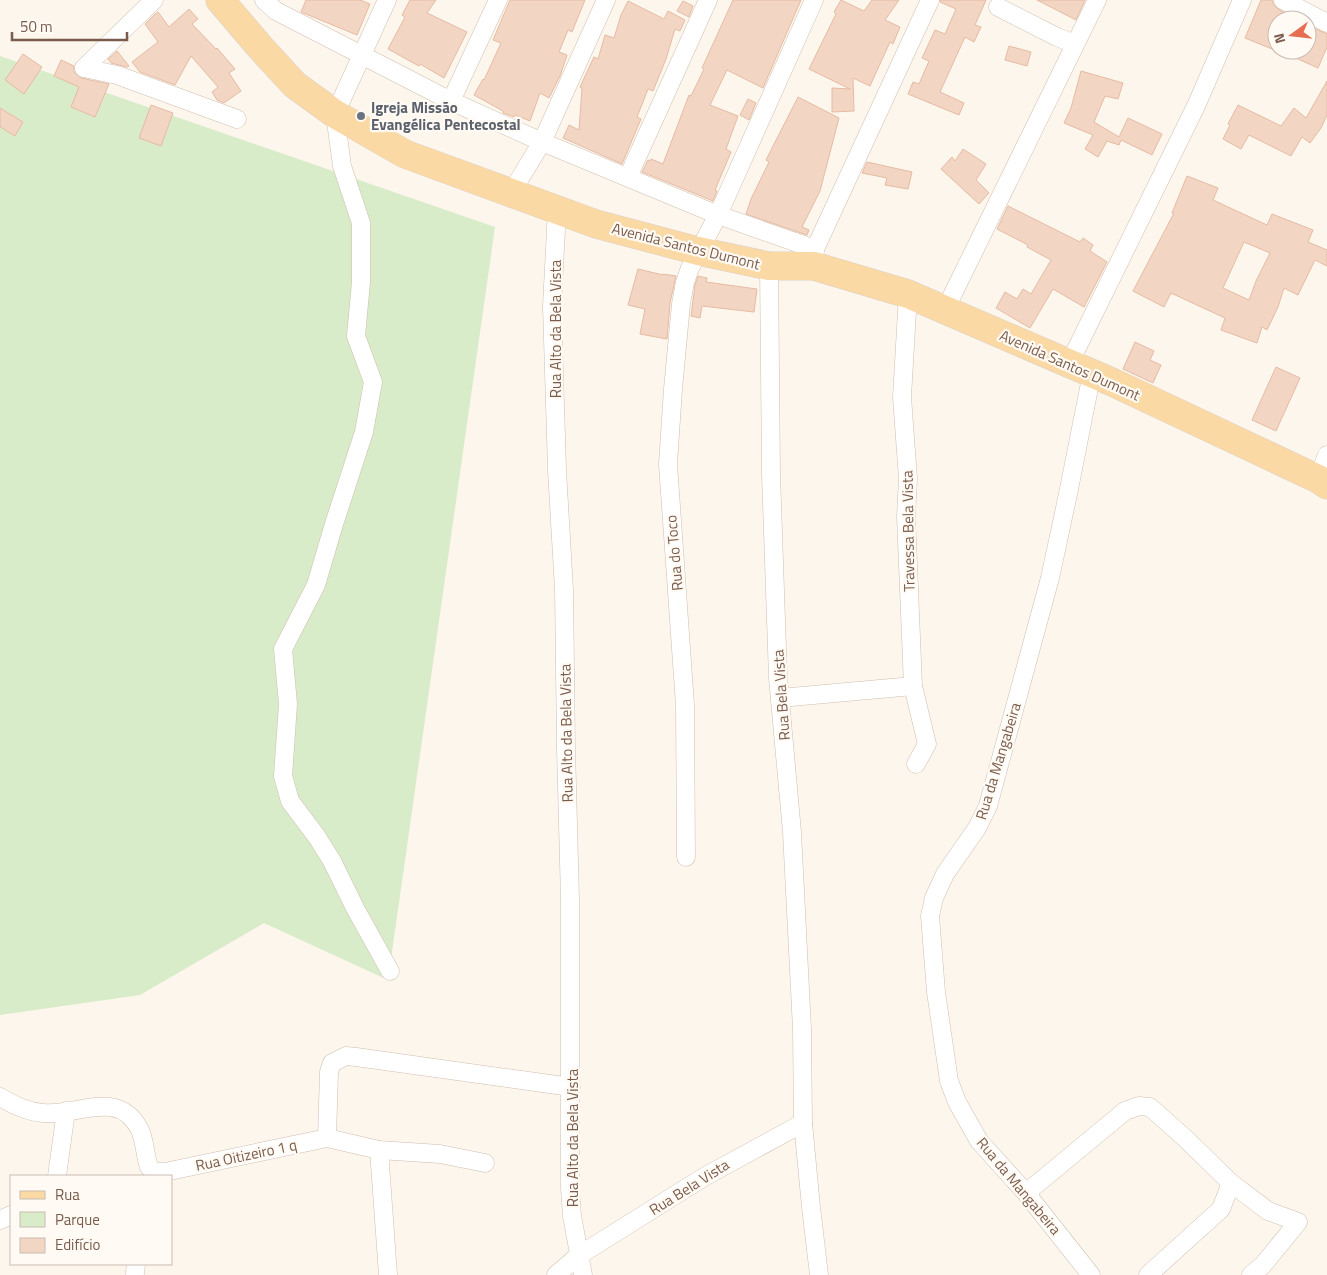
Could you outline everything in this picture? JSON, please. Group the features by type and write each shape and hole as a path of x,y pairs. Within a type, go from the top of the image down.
{"main road":[{"name":"Avenida Santos Dumont","path":"220,0 295,85 335,114 404,154 596,224 698,252 769,266 814,257 908,294 1324,473"}],"street":[{"path":"154,0 84,68 116,75 237,119"},
{"path":"387,0 335,114 342,166 361,223 361,282 356,336 372,382 364,432 316,585 283,649 288,704 283,776 290,801 332,861 355,908 390,971"},
{"path":"451,101 498,0"},
{"path":"511,193 542,142 606,0"},
{"path":"628,177 708,0"},
{"name":"Rua do Toco","path":"686,857 685,705 668,464 672,389 681,304 690,268 718,215 814,0"},
{"path":"274,4 361,54 451,101 542,142 814,257 930,0"},
{"path":"945,310 1097,0"},
{"name":"Rua da Mangabeira","path":"1091,1275 1026,1193 979,1141 957,1102 949,1081 936,992 930,916 934,898 944,874 977,828 988,806 1050,578 1068,494 1080,368 1242,0"},
{"path":"1283,0 1327,23"},
{"path":"998,7 1057,38 1075,44"},
{"name":"Rua Alto da Bela Vista","path":"557,210 552,306 557,470 564,590 570,899 570,1188 578,1256"},
{"name":"Rua Bela Vista","path":"769,266 771,474 780,698 792,832 802,1029 803,1124 810,1207 819,1275"},
{"name":"Travessa Bela Vista","path":"908,294 902,397 908,480 906,516 914,686 927,744 916,764"},
{"path":"780,698 914,686"},
{"path":"485,1163 440,1154 379,1150 327,1138 332,1063 346,1056 417,1064 571,1087"},
{"name":"Rua Oitizeiro 1 q","path":"0,1097 25,1110 44,1114 103,1106 116,1108 130,1116 141,1132 148,1172 165,1172 327,1138"},
{"path":"1026,1193 1125,1111 1139,1106 1150,1107 1231,1183 1268,1211 1298,1222 1263,1265 1251,1275"},
{"path":"56,1175 66,1111"},
{"name":"Rua Bela Vista","path":"556,1275 578,1256 704,1177 803,1124"},
{"path":"379,1150 388,1275"},
{"path":"1148,1275 1221,1209 1231,1183"},
{"path":"578,1256 583,1275"}],"green space":[{"path":"0,56 495,227 388,980 264,923 140,995 0,1015"}],"building":[{"path":"306,0 360,0 370,4 357,35 301,12"},
{"path":"410,0 436,0 427,13 467,32 444,78 388,49 405,17 402,15"},
{"path":"510,0 585,0 572,32 568,30 559,52 567,55 560,76 549,98 540,93 530,121 503,113 503,111 474,95 484,80 501,43 493,40"},
{"path":"733,0 801,0 763,88 727,70 710,105 738,116 726,149 731,152 715,190 717,191 713,201 642,172 648,160 650,161 651,159 663,164 689,95 691,96 704,69 702,68"},
{"path":"841,0 864,11 872,0 899,0 885,20 900,27 893,44 890,42 870,86 853,78 854,111 832,112 832,88 850,89 809,69"},
{"path":"940,0 986,0 975,25 981,27 974,42 965,37 940,92 964,103 959,115 908,94 913,82 919,84 929,61 922,58 935,30 945,34 956,9 940,2"},
{"path":"1037,0 1085,0 1076,20"},
{"path":"1261,0 1272,0 1274,5 1280,10 1267,10 1267,47 1245,38"},
{"path":"628,1 664,19 668,11 685,20 680,31 675,29 666,59 653,91 648,89 637,117 641,119 622,164 563,138 569,125 579,130 582,88 580,87 594,57 598,59 605,35 614,38 621,15"},
{"path":"683,1 693,6 689,17 677,11"},
{"path":"189,9 198,19 192,24 235,69 229,73 241,91 224,103 217,100 212,92 218,87 191,56 175,85 140,72 132,62 158,42 145,24 153,16 158,12 169,27"},
{"path":"1317,30 1327,34 1327,47 1318,68 1300,60 1317,60"},
{"path":"1009,46 1031,52 1027,66 1005,60"},
{"path":"117,51 129,66 111,63 108,59"},
{"path":"23,54 42,67 24,94 5,80"},
{"path":"61,60 74,66 74,72 81,78 109,84 95,117 71,107 79,87 54,76"},
{"path":"1081,71 1123,83 1118,99 1105,96 1094,122 1119,137 1128,118 1162,134 1152,155 1121,140 1119,145 1107,141 1098,157 1085,149 1093,135 1064,123 1071,108"},
{"path":"1327,81 1327,115 1321,128 1310,143 1302,137 1291,156 1249,135 1241,149 1223,139 1238,105 1281,126 1294,108 1306,118"},
{"path":"798,97 839,118 820,191 802,227 809,230 807,235 746,214 769,162 766,160"},
{"path":"748,99 756,103 749,120 740,115"},
{"path":"151,105 173,113 161,146 139,138"},
{"path":"0,108 23,122 15,136 0,127"},
{"path":"963,149 986,164 976,180 989,193 979,204 941,169 952,157 955,161"},
{"path":"867,162 912,172 908,189 885,185 887,178 862,173"},
{"path":"1187,176 1218,188 1213,200 1267,225 1272,214 1313,230 1308,242 1327,250 1327,266 1315,260 1298,295 1284,288 1278,307 1267,330 1262,327 1257,343 1221,330 1225,318 1171,293 1164,307 1133,291 1174,213 1172,213","holes":["1244,242 1270,253 1249,300 1223,288"]},
{"path":"1008,206 1080,242 1083,238 1093,245 1090,251 1107,262 1084,307 1053,289 1030,328 996,308 1005,292 1017,299 1023,289 1031,294 1051,260 1027,247 1028,245 997,229"},
{"path":"638,269 676,276 670,303 667,339 640,334 645,309 628,305"},
{"path":"698,276 707,278 706,282 757,289 754,312 702,306 700,318 691,316"},
{"path":"1135,342 1154,351 1150,360 1161,365 1153,383 1123,369"},
{"path":"1276,367 1300,378 1276,431 1252,420"}],"place":[{"name":"Igreja Missão Evangélica Pentecostal","path":"361,116"}]}
